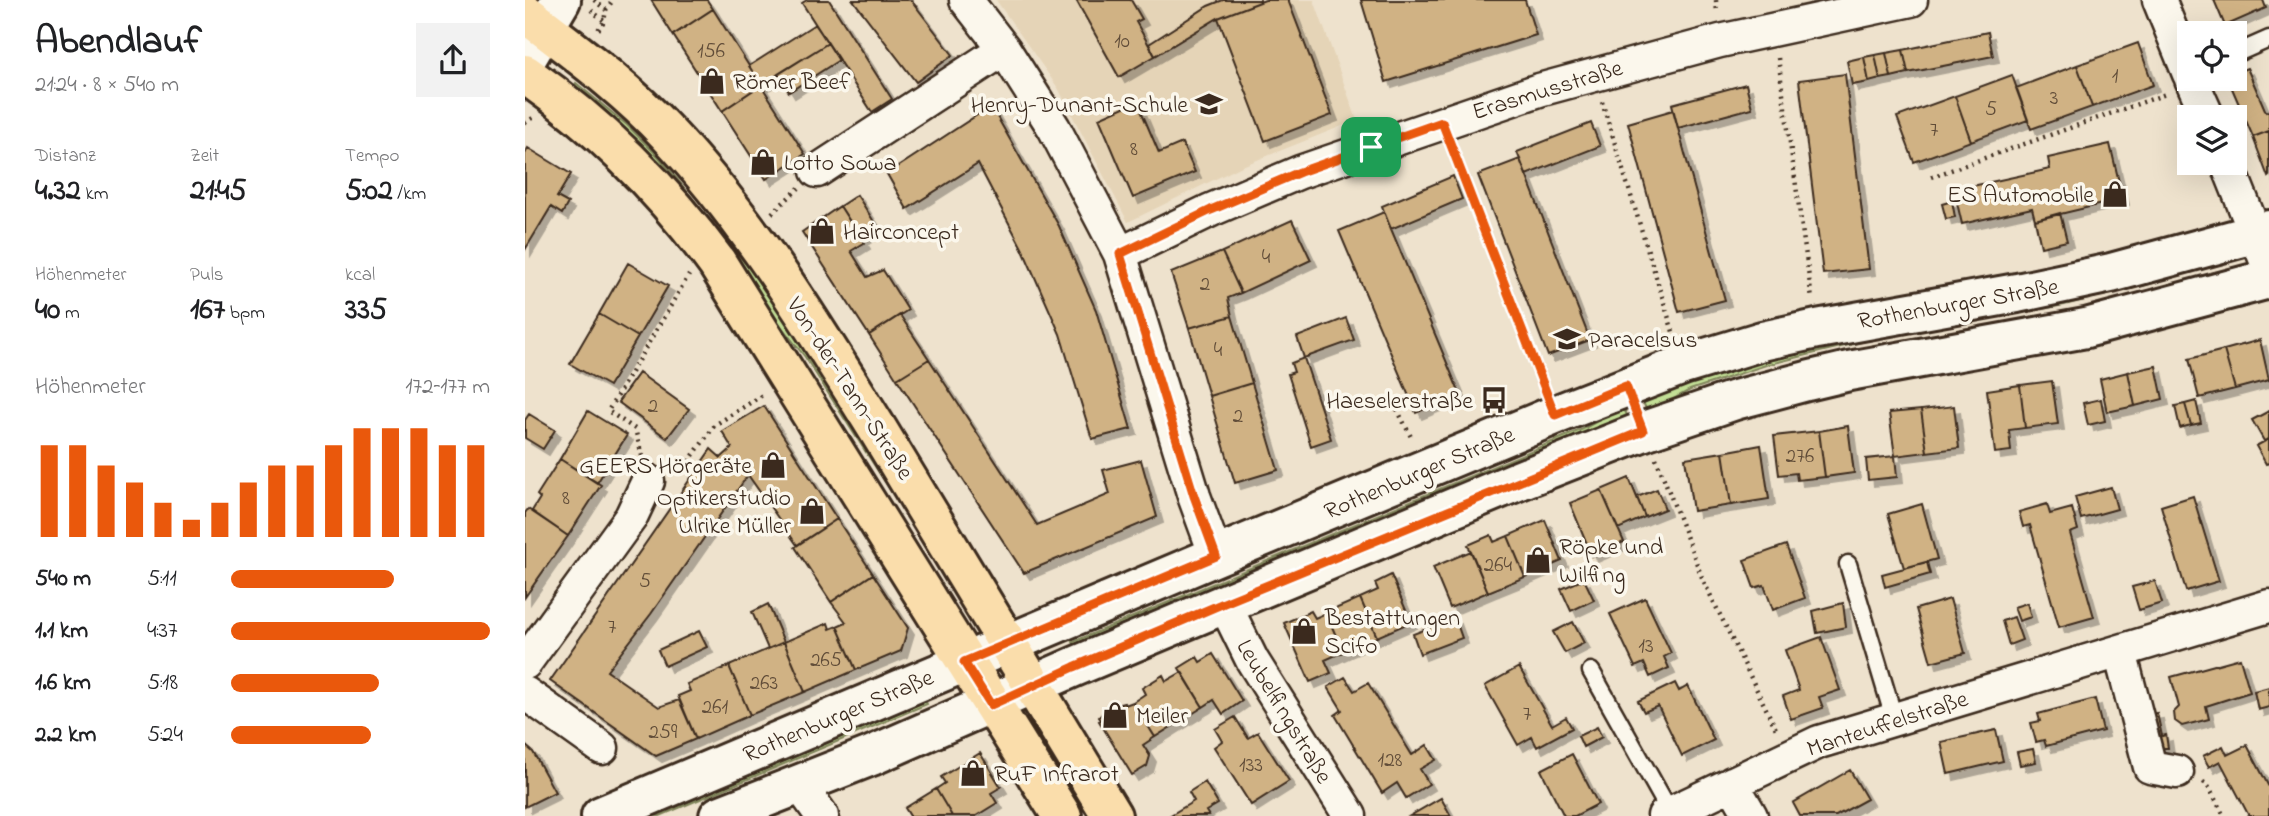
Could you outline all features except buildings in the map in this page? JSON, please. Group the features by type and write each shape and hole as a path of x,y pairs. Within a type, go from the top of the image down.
{"main road":[{"path":"525,61 543,14"},
{"name":"Von-der-Tann-Straße","path":"543,14 678,145 718,191 764,254 836,363 1112,816"},
{"name":"Von-der-Tann-Straße","path":"525,74 601,132 651,180 698,237 741,300 1062,816"},
{"name":"Rothenburger Straße","path":"601,816 1216,556 1555,415 1683,365 1762,341 1817,329 2265,244"},
{"name":"Rothenburger Straße","path":"719,816 800,785 1224,603 1643,431 1735,400 1807,381 2086,328 2269,279"}],"street":[{"path":"966,0 1004,49 1053,128 1120,254 1194,496 1216,556"},
{"name":"Erasmusstraße","path":"1120,254 1211,210 1300,172 1442,122 1593,75 1774,29 1911,0"},
{"path":"2159,0 2177,44"},
{"path":"817,171 1004,49"},
{"path":"2233,175 2265,244"},
{"path":"525,663 631,517 648,481"},
{"name":"Leubelfingstraße","path":"1224,603 1252,660 1350,816"},
{"name":"Manteuffelstraße","path":"1667,814 1819,742 2269,606"},
{"path":"2120,652 2150,767 2177,772"},
{"path":"525,693 602,748"},
{"path":"1732,783 1751,816"},
{"path":"800,785 822,816"}],"lane":[{"path":"2247,49 2269,39"},
{"path":"1848,564 1894,718"},
{"path":"1591,671 1667,814"}],"path":[{"path":"606,10 613,0"},
{"path":"1774,29 1817,329"},
{"path":"1593,75 1683,365"},
{"path":"1931,177 2177,84"},
{"path":"1442,122 1555,415"},
{"path":"771,214 817,171"},
{"path":"691,271 608,411 635,429 648,481 682,471 715,425 768,391"},
{"path":"1394,403 1427,469"},
{"path":"1643,431 1703,580 1789,755"},
{"path":"2177,772 2207,784 2224,816"}],"shaded area":[{"name":"Henry-Dunant-Schule","path":"996,0 1314,0 1357,120 1242,166 1128,222 1058,88"}],"green space":[{"path":"576,83 627,125 659,157 797,327 960,599 805,357 754,291 572,90"},
{"path":"2223,262 2150,284 2064,305 1874,339 1766,365 1690,390 1648,413 1641,398 1738,364"},
{"path":"1623,407 1630,421 1078,650 1073,642 1583,429"},
{"path":"922,694 927,704 660,816 631,816"}],"place":[{"name":"Römer Beef","path":"712,81"},
{"name":"Henry-Dunant-Schule","path":"1209,104"},
{"name":"Lotto Sowa","path":"763,162"},
{"name":"ES Automobile","path":"2115,194"},
{"name":"Hairconcept","path":"822,231"},
{"name":"Paracelsus","path":"1567,339"},
{"name":"Haeselerstraße","path":"1494,400"},
{"name":"GEERS Hörgeräte","path":"773,465"},
{"name":"Optikerstudio Ulrike Müller","path":"812,511"},
{"name":"Röpke und Wilfing","path":"1538,560"},
{"name":"Bestattungen Scifo","path":"1304,631"},
{"name":"Meiler","path":"1115,715"},
{"name":"RuF Infrarot","path":"973,773"}],"route":[{"path":"1442,122 1555,415 1626,386 1643,431 1224,603 991,705 964,662 1216,556 1194,496 1120,254 1211,210 1300,172 1371,147 1442,122"}]}
